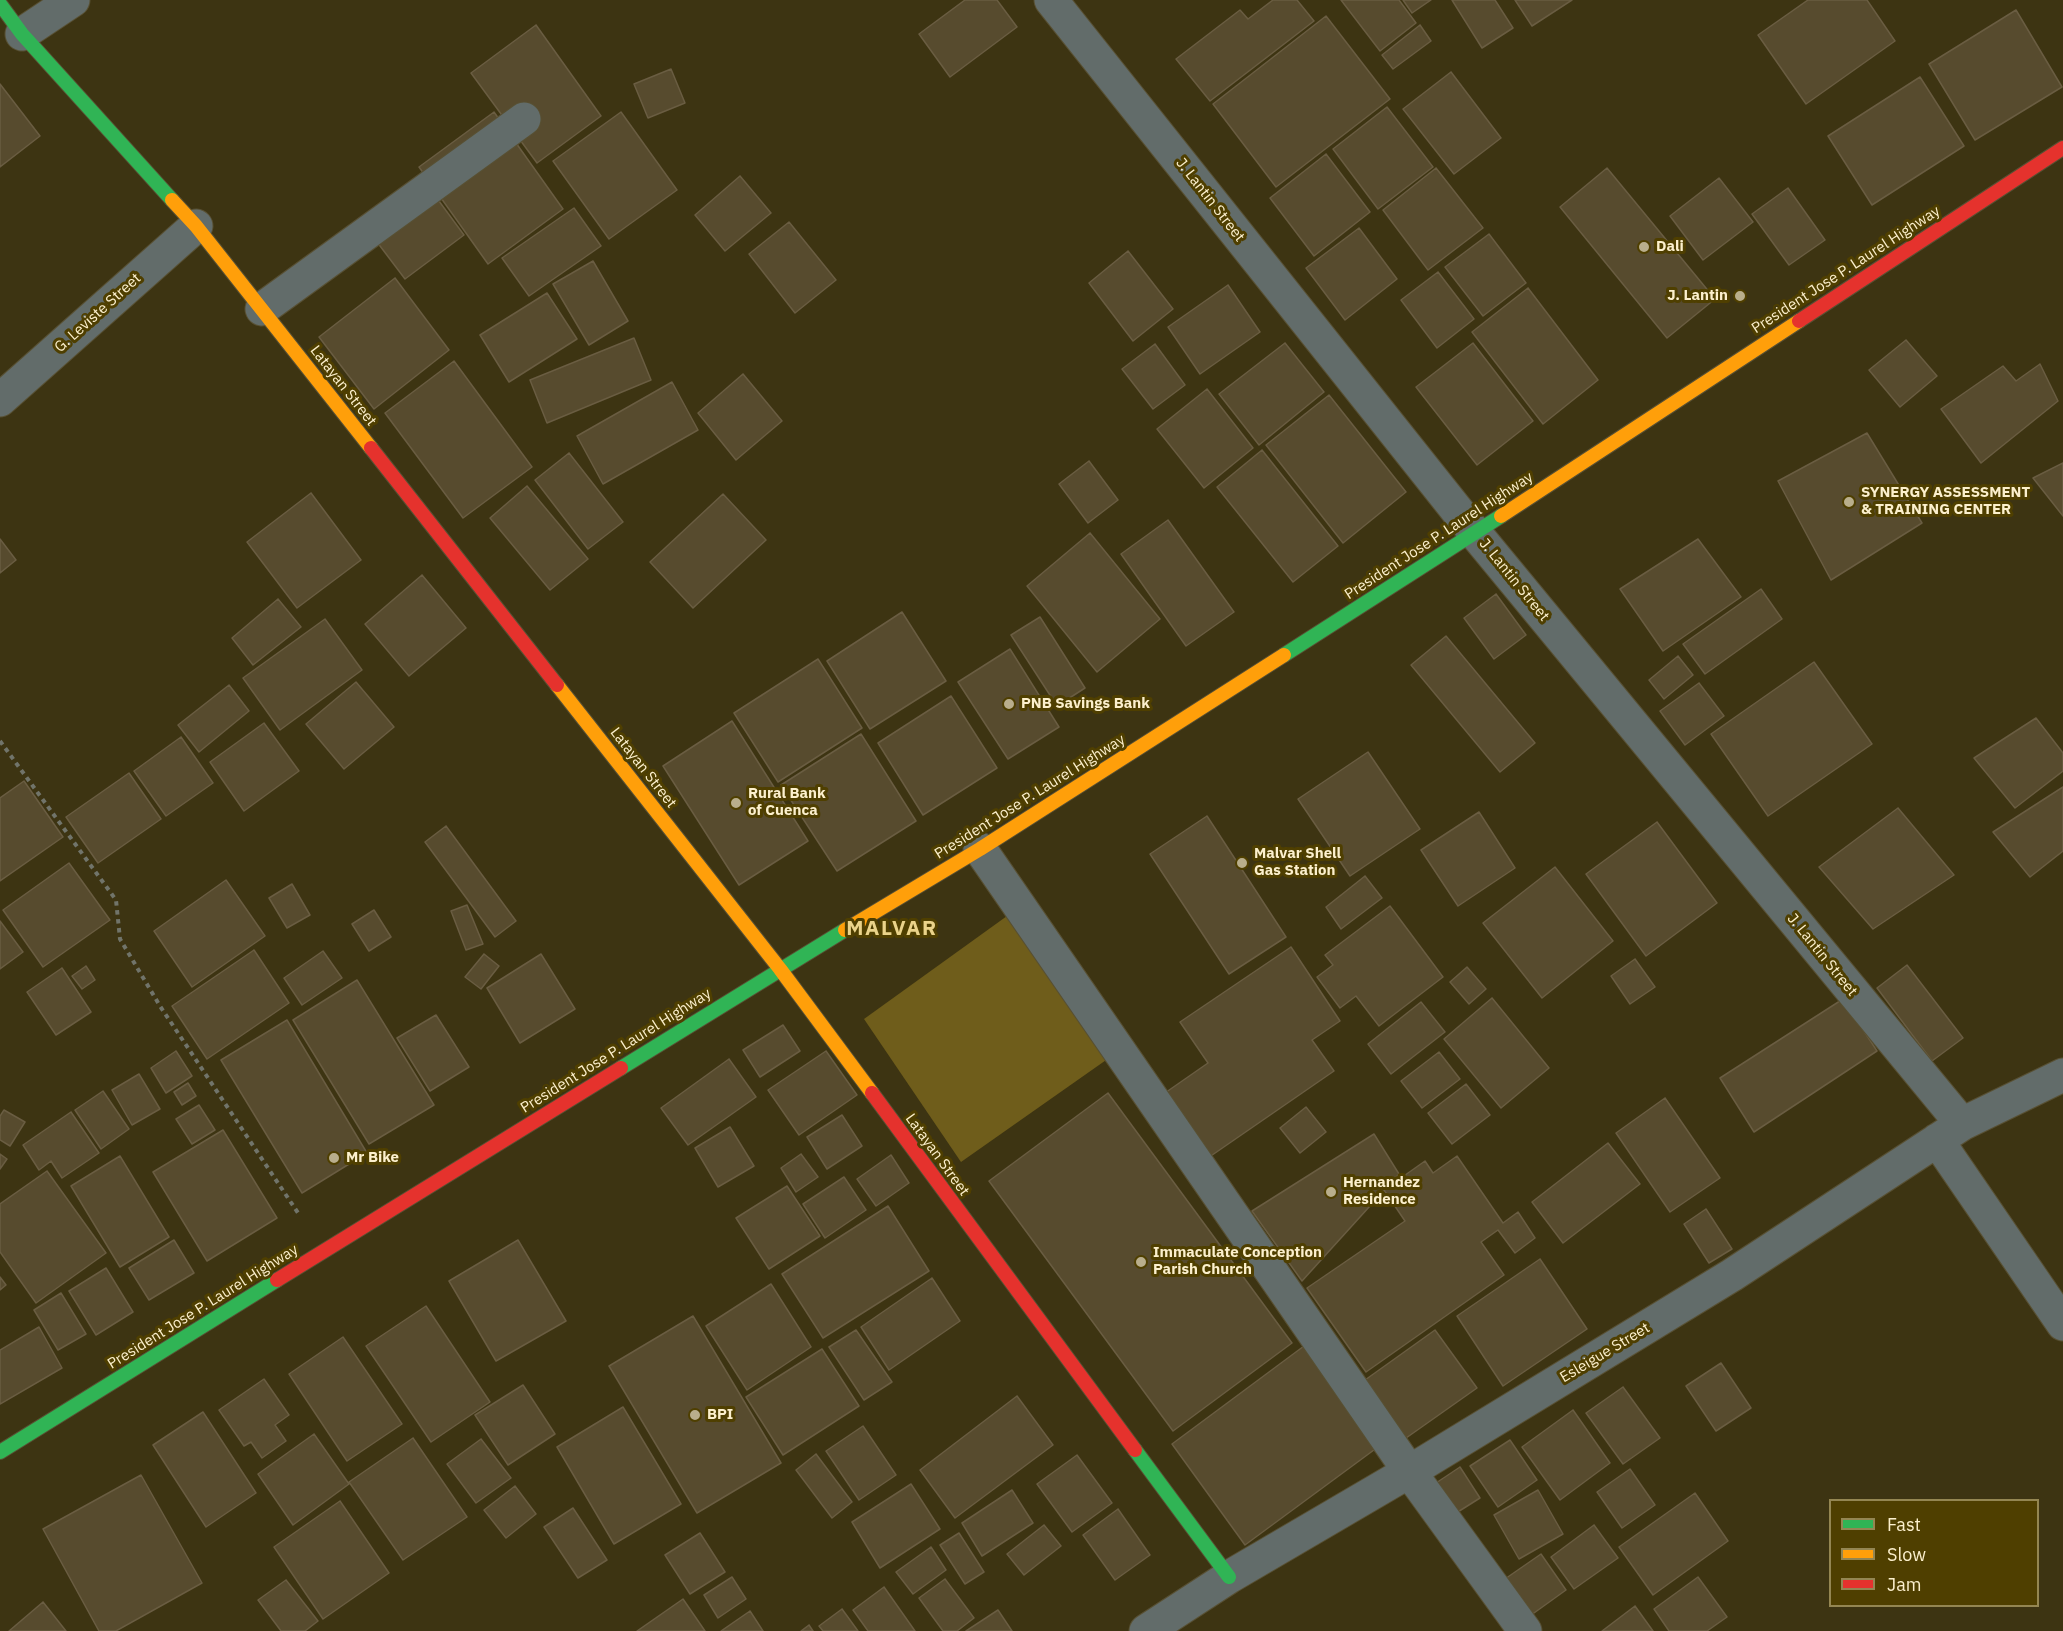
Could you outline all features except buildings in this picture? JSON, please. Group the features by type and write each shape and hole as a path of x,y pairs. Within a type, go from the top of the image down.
{"main road":[{"name":"Latayan Street","path":"0,4 22,34 196,225 780,969 1229,1577"},
{"name":"President Jose P. Laurel Highway","path":"0,1452 780,969 980,849 1475,533 2063,148"}],"street":[{"path":"22,34 74,0"},
{"name":"J. Lantin Street","path":"1052,0 1949,1132 2063,1324"},
{"path":"262,309 524,119"},
{"name":"G. Leviste Street","path":"0,400 196,225"},
{"path":"980,849 1409,1471 1525,1631"},
{"name":"Esleigue Street","path":"1146,1631 1229,1577 1732,1275 1949,1132 2063,1075"}],"path":[{"path":"0,741 116,900 120,939 148,987 324,1251"}],"shaded area":[{"path":"1007,916 1109,1058 961,1162 864,1019"}],"traffic: fast":[{"path":"0,4 22,34 172,200"},
{"path":"1284,655 1501,516"},
{"path":"621,1068 845,930"},
{"path":"0,1452 277,1280"},
{"path":"1135,1450 1229,1577"}],"traffic: slow":[{"path":"172,200 196,226 371,448"},
{"path":"1501,516 1799,321"},
{"path":"845,930 980,849 1284,655"},
{"path":"557,685 780,969 872,1093"}],"traffic: jam":[{"path":"1799,321 2063,148"},
{"path":"371,448 557,685"},
{"path":"277,1280 621,1068"},
{"path":"872,1093 1135,1450"}],"place":[{"name":"Dali","path":"1644,247"},
{"name":"J. Lantin","path":"1740,296"},
{"name":"SYNERGY ASSESSMENT & TRAINING CENTER","path":"1849,502"},
{"name":"PNB Savings Bank","path":"1009,704"},
{"name":"Rural Bank of Cuenca","path":"736,803"},
{"name":"Malvar Shell Gas Station","path":"1242,863"},
{"name":"Mr Bike","path":"334,1158"},
{"name":"Hernandez Residence","path":"1331,1192"},
{"name":"Immaculate Conception Parish Church","path":"1141,1262"},
{"name":"BPI","path":"695,1415"}],"district":[{"name":"MALVAR","path":"892,929"}]}
